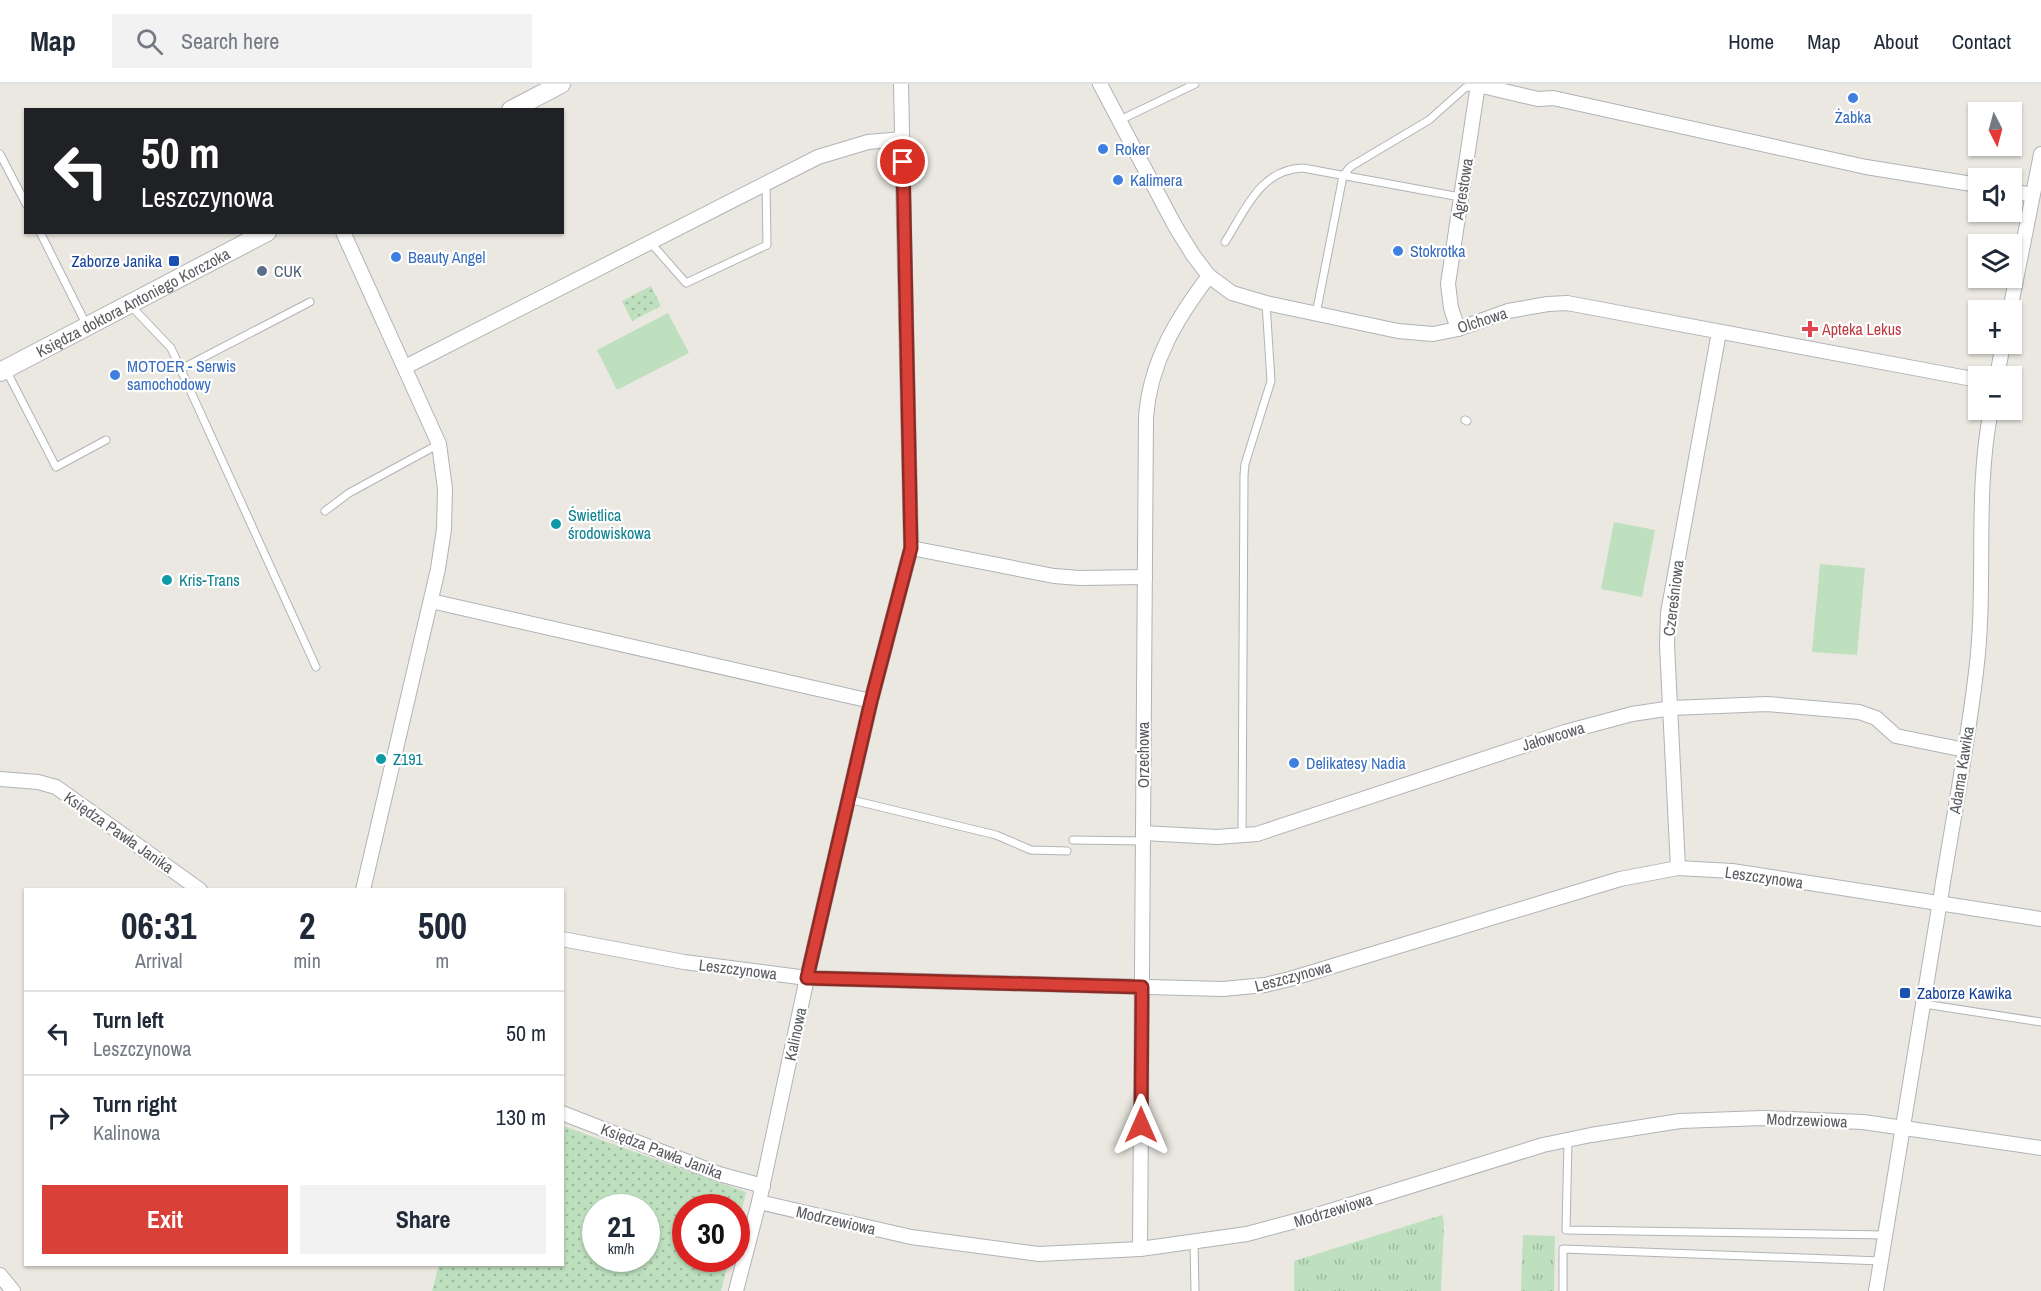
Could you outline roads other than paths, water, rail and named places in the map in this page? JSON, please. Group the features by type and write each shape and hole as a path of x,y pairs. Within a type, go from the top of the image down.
{"street":[{"path":"515,108 561,84"},
{"name":"Kalinowa","path":"736,1291 763,1186 807,978 871,701 911,548 901,84"},
{"name":"Olchowa","path":"1100,84 1175,226 1193,255 1209,276 1232,293 1266,303 1414,334 1433,334 1458,329 1508,311 1567,303 1968,378"},
{"path":"1478,85 1538,99 1563,100 1866,167 1968,183"},
{"name":"Agrestowa","path":"1458,329 1451,308 1448,284 1478,85"},
{"path":"405,367 818,157 868,142 903,139"},
{"path":"2012,300 2041,154"},
{"path":"2022,193 2032,195"},
{"name":"Księdza doktora Antoniego Korczoka","path":"3,370 263,234"},
{"path":"344,234 439,444 445,489 444,529 431,601 363,888"},
{"name":"Orzechowa","path":"1140,1250 1146,417 1148,393 1161,352 1180,314 1209,276"},
{"name":"Czereśniowa","path":"1678,868 1672,708 1667,645 1668,613 1719,332"},
{"name":"Adama Kawika","path":"1876,1291 1965,750 1980,641 1983,474 1989,420"},
{"path":"911,548 1054,576 1145,577"},
{"path":"431,601 871,701"},
{"name":"Jałowcowa","path":"1143,837 1242,836 1270,830 1565,732 1632,714 1672,708 1767,704 1859,712 1876,718 1896,736 1965,750"},
{"name":"Księdza Pawła Janika","path":"0,779 38,782 56,788 197,888"},
{"name":"Leszczynowa","path":"564,939 684,962 807,978 1223,989 1265,985 1620,879 1678,868 1732,871 2041,919"},
{"name":"Księdza Pawła Janika","path":"564,1114 719,1174 763,1186"},
{"name":"Modrzewiowa","path":"759,1202 911,1237 1038,1254 1140,1250 1247,1234 1314,1216 1500,1158 1568,1140 1632,1128 1720,1118 1863,1122 1904,1128"},
{"path":"1904,1128 2041,1148"},
{"path":"0,1275 13,1291"}],"lane":[{"path":"1120,120 1195,84"},
{"path":"1316,314 1343,176 1350,167 1429,120 1465,88 1478,85"},
{"path":"0,154 23,193"},
{"path":"1225,242 1266,180 1279,172 1292,168 1303,168 1460,197"},
{"path":"650,242 686,283 767,245 766,183"},
{"path":"41,234 87,326"},
{"path":"181,369 310,302"},
{"path":"129,303 171,348 316,667"},
{"path":"1242,836 1244,475 1245,464 1271,381 1266,303"},
{"path":"3,370 56,467 106,440"},
{"path":"325,511 350,493 439,444"},
{"path":"848,799 996,835 1031,850 1067,851"},
{"path":"1073,840 1143,837"},
{"path":"1924,1004 2041,1022"},
{"path":"1568,1140 1566,1230 1886,1235"},
{"path":"1194,1243 1194,1291"},
{"path":"1563,1291 1563,1249 1881,1261"}],"place":[{"name":"Żabka","path":"1853,98"},
{"name":"Roker","path":"1103,149"},
{"name":"Kalimera","path":"1118,180"},
{"name":"Stokrotka","path":"1398,251"},
{"name":"Beauty Angel","path":"396,257"},
{"name":"Zaborze Janika","path":"174,261"},
{"name":"CUK","path":"262,271"},
{"name":"Apteka Lekus","path":"1810,329"},
{"name":"MOTOER - Serwis samochodowy","path":"115,375"},
{"name":"Świetlica środowiskowa","path":"556,524"},
{"name":"Kris-Trans","path":"167,580"},
{"name":"Z191","path":"381,759"},
{"name":"Delikatesy Nadia","path":"1294,763"},
{"name":"Zaborze Kawika","path":"1905,993"}]}
